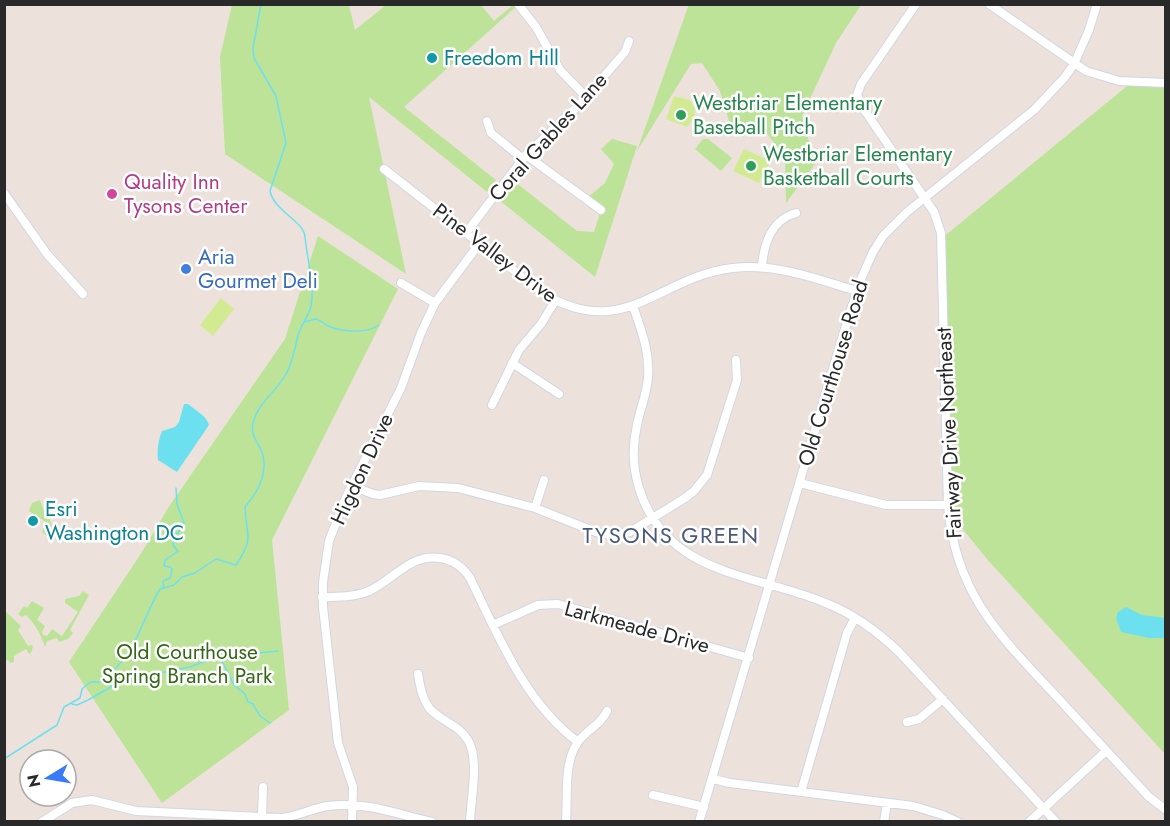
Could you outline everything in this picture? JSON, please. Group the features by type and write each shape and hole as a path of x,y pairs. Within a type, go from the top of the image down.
{"street":[{"path":"518,4 536,27 560,70 586,97"},
{"name":"Fairway Drive Northeast","path":"916,4 861,84 857,95 863,108 937,219 941,240 948,505 952,539 957,556 969,588 983,613 1007,643 1149,797 1166,810"},
{"path":"989,4 1074,64 1107,79 1166,83"},
{"name":"Old Courthouse Road","path":"699,822 857,291 869,259 883,236 898,220 1034,110 1065,77 1074,64 1097,4"},
{"name":"Coral Gables Lane","path":"466,233 525,157 586,97 625,52 629,41"},
{"path":"487,121 491,132 602,210"},
{"name":"Pine Valley Drive","path":"384,169 555,301 572,308 614,311 633,306 710,272 762,266 786,270 857,291"},
{"path":"4,194 47,254 83,294"},
{"path":"762,266 763,250 769,235 780,221 796,213"},
{"name":"Higdon Drive","path":"352,822 352,780 338,742 322,597 329,541 352,486 401,388 421,333 435,303 479,244"},
{"path":"400,283 435,303"},
{"path":"492,405 523,344 549,314 555,301"},
{"path":"633,306 644,337 648,361 647,389 635,438 634,465 640,489 654,518 667,536 700,561 723,571 827,603 855,618 885,639 899,651 1056,822"},
{"path":"352,486 380,495 419,486 446,486 535,508 596,532 611,535 630,532 694,491 707,475 737,380 736,360"},
{"path":"512,363 559,394"},
{"path":"535,508 544,480"},
{"path":"800,483 886,505 948,505"},
{"path":"322,597 358,595 379,585 411,562 419,559 435,557 453,562 466,572 521,676 554,721 578,742"},
{"name":"Larkmeade Drive","path":"493,625 538,605 558,604 749,658"},
{"path":"801,792 847,633 855,618"},
{"path":"418,674 422,693 428,706 437,715 459,729 471,749 473,769 470,822"},
{"path":"908,722 919,719 943,699"},
{"path":"566,822 571,755 578,742 600,723 607,711"},
{"path":"1029,822 1106,751"},
{"path":"713,779 927,809 958,822"},
{"path":"262,787 262,816"},
{"path":"653,795 704,807"},
{"path":"42,822 72,803 92,800 136,811 294,817 325,807 352,806 396,811 432,822"},
{"path":"885,822 886,803"}],"green space":[{"path":"689,4 861,5 836,43 802,116 815,164 786,203 785,157 761,126 730,124 720,91 702,63 691,64 637,151"},
{"path":"232,5 349,5 355,30 386,5 481,5 494,21 513,5 518,5 404,107 496,180 487,192 369,97 406,274 225,154 220,57"},
{"path":"1132,82 1165,83 1165,754 987,559 948,511 941,239"},
{"name":"Westbriar Elementary Baseball Pitch","path":"674,96 690,100 694,107 694,117 687,127 666,119"},
{"path":"612,139 637,146 595,277 499,200 514,181 577,231 594,232 601,210 587,198 605,183 614,164 601,149"},
{"path":"703,139 708,139 732,158 721,171 695,149"},
{"name":"Westbriar Elementary Basketball Courts","path":"744,149 770,161 759,183 733,171"},
{"name":"Old Courthouse Spring Branch Park","path":"318,236 398,289 272,540 289,710 162,803 69,662 142,552 168,508 285,339"},
{"path":"221,298 234,309 213,336 200,325"},
{"path":"40,500 45,514 48,515 58,534 51,539 42,532 46,522 29,511 32,503"},
{"path":"83,591 89,595 70,630 73,633 68,639 59,642 57,638 47,641 45,647 32,622 26,615 22,617 18,614 32,601 44,608 37,620 45,626 43,635 47,636 52,629 62,636 78,612 65,603 65,599 79,596"},
{"path":"5,611 21,626 18,630 28,646 33,647 31,653 29,654 26,649 14,656 14,662 10,663 8,660 5,661"}],"water":[{"path":"184,404 188,404 200,413 209,425 177,472 158,460 158,446 162,431 175,427 179,422"},
{"path":"1126,607 1142,615 1165,618 1165,638 1149,638 1121,632 1116,618 1118,612"}],"waterway":[{"path":"4,759 57,725 64,707 80,698 82,689 90,682 103,682 111,674 133,645 160,589 174,585 182,577 195,573 216,559 236,565 246,548 248,536 245,507 258,489 264,467 262,452 253,435 253,423 255,416 288,369 294,355 299,331 310,310 312,298 303,231 277,204 270,191 286,143 276,96 254,58 253,48 261,4"},
{"path":"304,322 316,319 328,326 347,331 368,330 379,325"},
{"path":"164,588 163,581 170,578 172,569 164,566 165,560 178,551 173,545 175,534 184,523 177,504 176,488"},
{"path":"72,704 77,705 111,687 149,675 190,667 213,658 278,651"},
{"path":"220,657 234,685 245,694 248,702 253,704 260,716 270,723"}],"place":[{"name":"Freedom Hill","path":"432,58"},
{"name":"Westbriar Elementary Baseball Pitch","path":"681,115"},
{"name":"Westbriar Elementary Basketball Courts","path":"751,166"},
{"name":"Quality Inn Tysons Center","path":"112,194"},
{"name":"Aria Gourmet Deli","path":"186,269"},
{"name":"Esri Washington DC","path":"33,521"}],"district":[{"name":"TYSONS GREEN","path":"671,535"}]}
